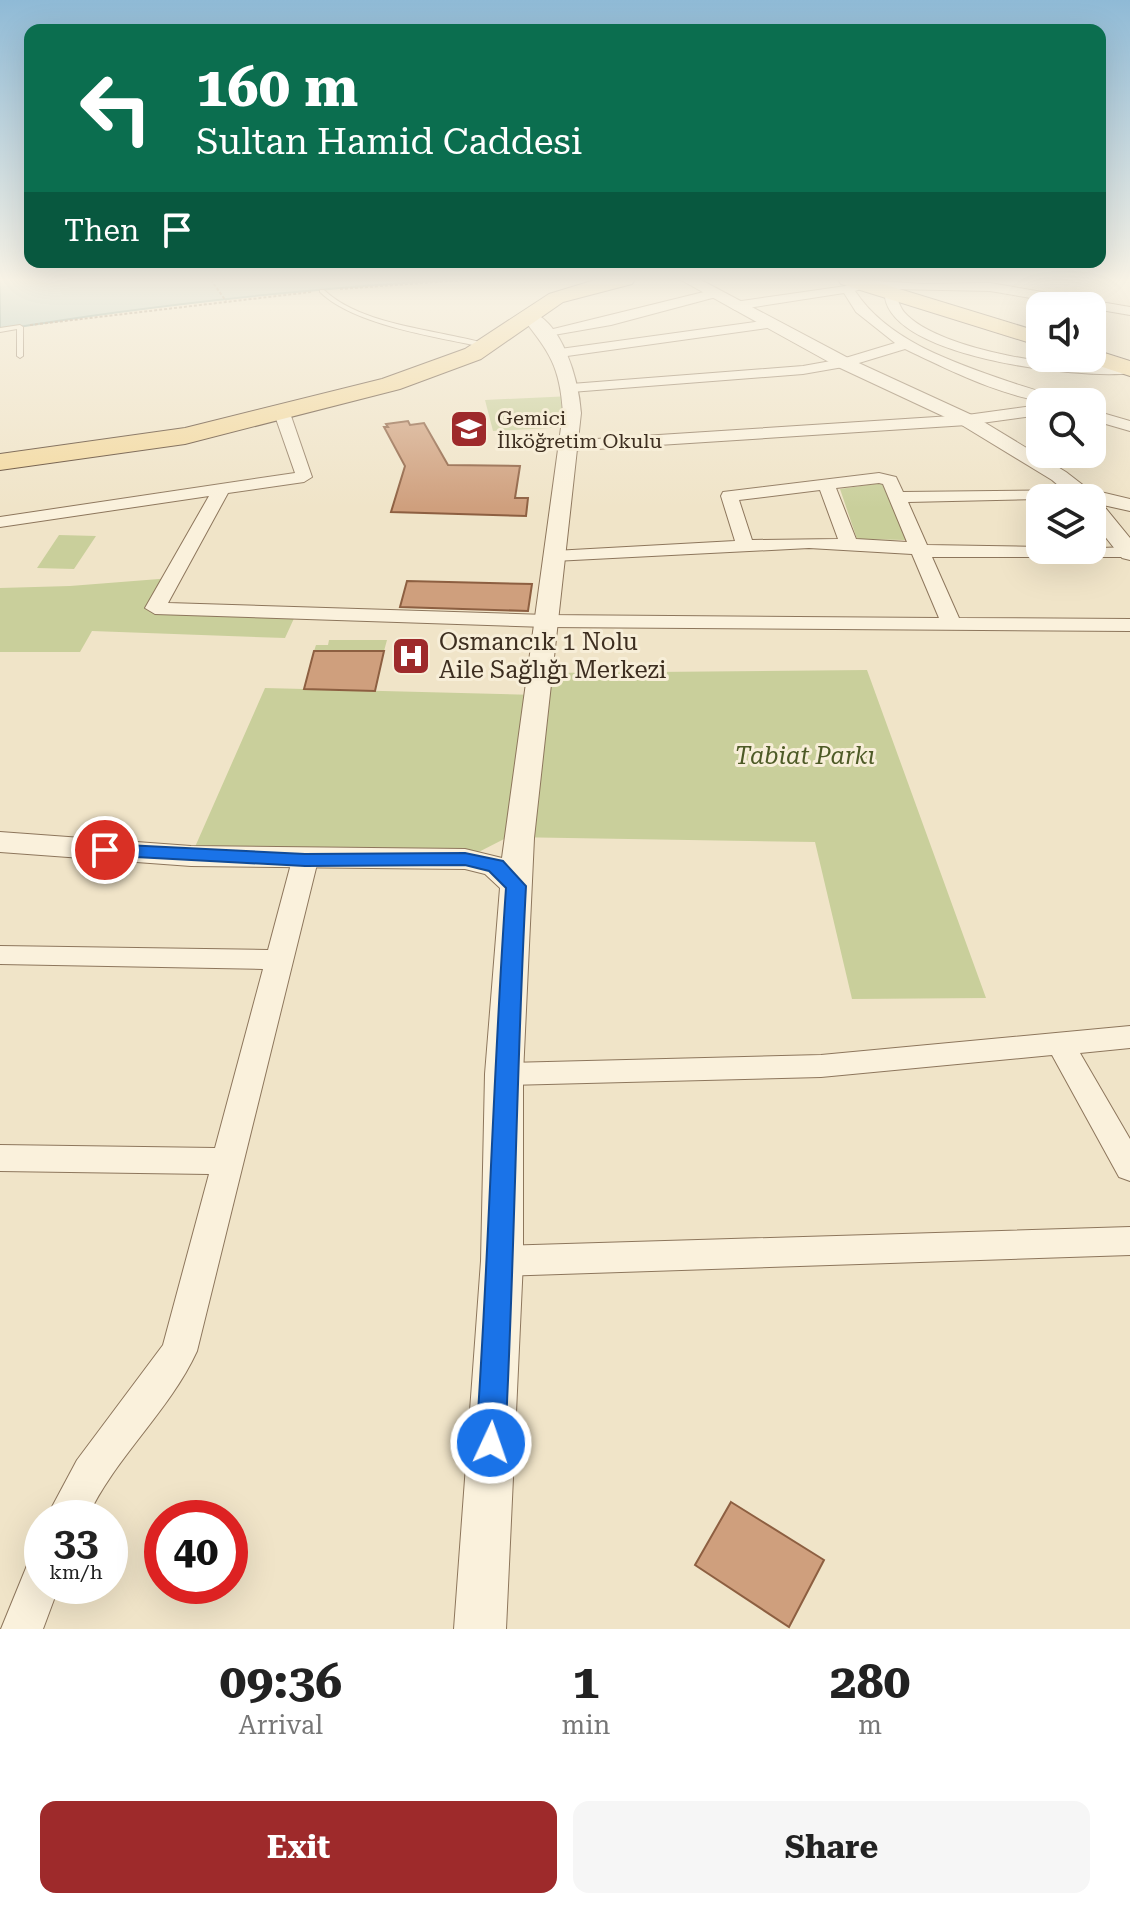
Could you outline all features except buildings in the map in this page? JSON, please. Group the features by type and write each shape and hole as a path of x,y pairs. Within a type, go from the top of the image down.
{"main road":[{"path":"0,462 185,436 421,375 464,356"},
{"path":"1106,361 1130,369"}],"street":[{"path":"480,1629 502,1261 504,1074 521,818 565,446 572,413 571,388 556,356"},
{"path":"831,356 967,420 1064,484"},
{"path":"571,388 787,372 867,356"},
{"path":"936,356 1026,392"},
{"path":"988,356 1116,371 1130,369"},
{"path":"565,446 967,420 1026,412"},
{"path":"0,522 304,477 282,413"},
{"path":"1106,419 1130,426"},
{"path":"745,546 729,496 879,478 890,481 952,625"},
{"path":"826,485 849,544"},
{"path":"221,490 155,608 546,621 1130,625"},
{"path":"897,497 1026,498"},
{"path":"1106,502 1130,505"},
{"path":"1106,523 1130,553"},
{"path":"554,556 849,544 936,552 1130,553"},
{"path":"465,859 508,836 521,818"},
{"path":"0,842 191,856 305,860 465,859 496,866 516,886"},
{"path":"76,1500 100,1454 152,1391 179,1351 305,860"},
{"path":"0,955 277,960"},
{"path":"504,1074 821,1066 1130,1037"},
{"path":"1060,1044 1130,1168"},
{"path":"0,1158 227,1161"},
{"path":"502,1261 1130,1241"},
{"path":"22,1629 32,1604"}],"green space":[{"path":"572,396 570,427 493,431 485,400"},
{"path":"881,483 906,540 857,539 840,489"},
{"path":"59,535 96,536 74,569 37,568"},
{"path":"172,578 155,608 296,614 285,638 92,631 80,652 0,652 0,588"},
{"path":"329,640 387,640 384,651 314,651 316,645 328,645"},
{"name":"Tabiat Parkı","path":"867,670 986,998 852,999 815,842 508,837 465,859 191,856 265,688 538,695 542,673"}],"place":[{"name":"Gemici İlköğretim Okulu","path":"469,429"},
{"name":"Osmancık 1 Nolu Aile Sağlığı Merkezi","path":"411,656"}],"route":[{"path":"105,850 305,860 465,859 496,866 516,886 504,1074 502,1261 491,1443"}]}
